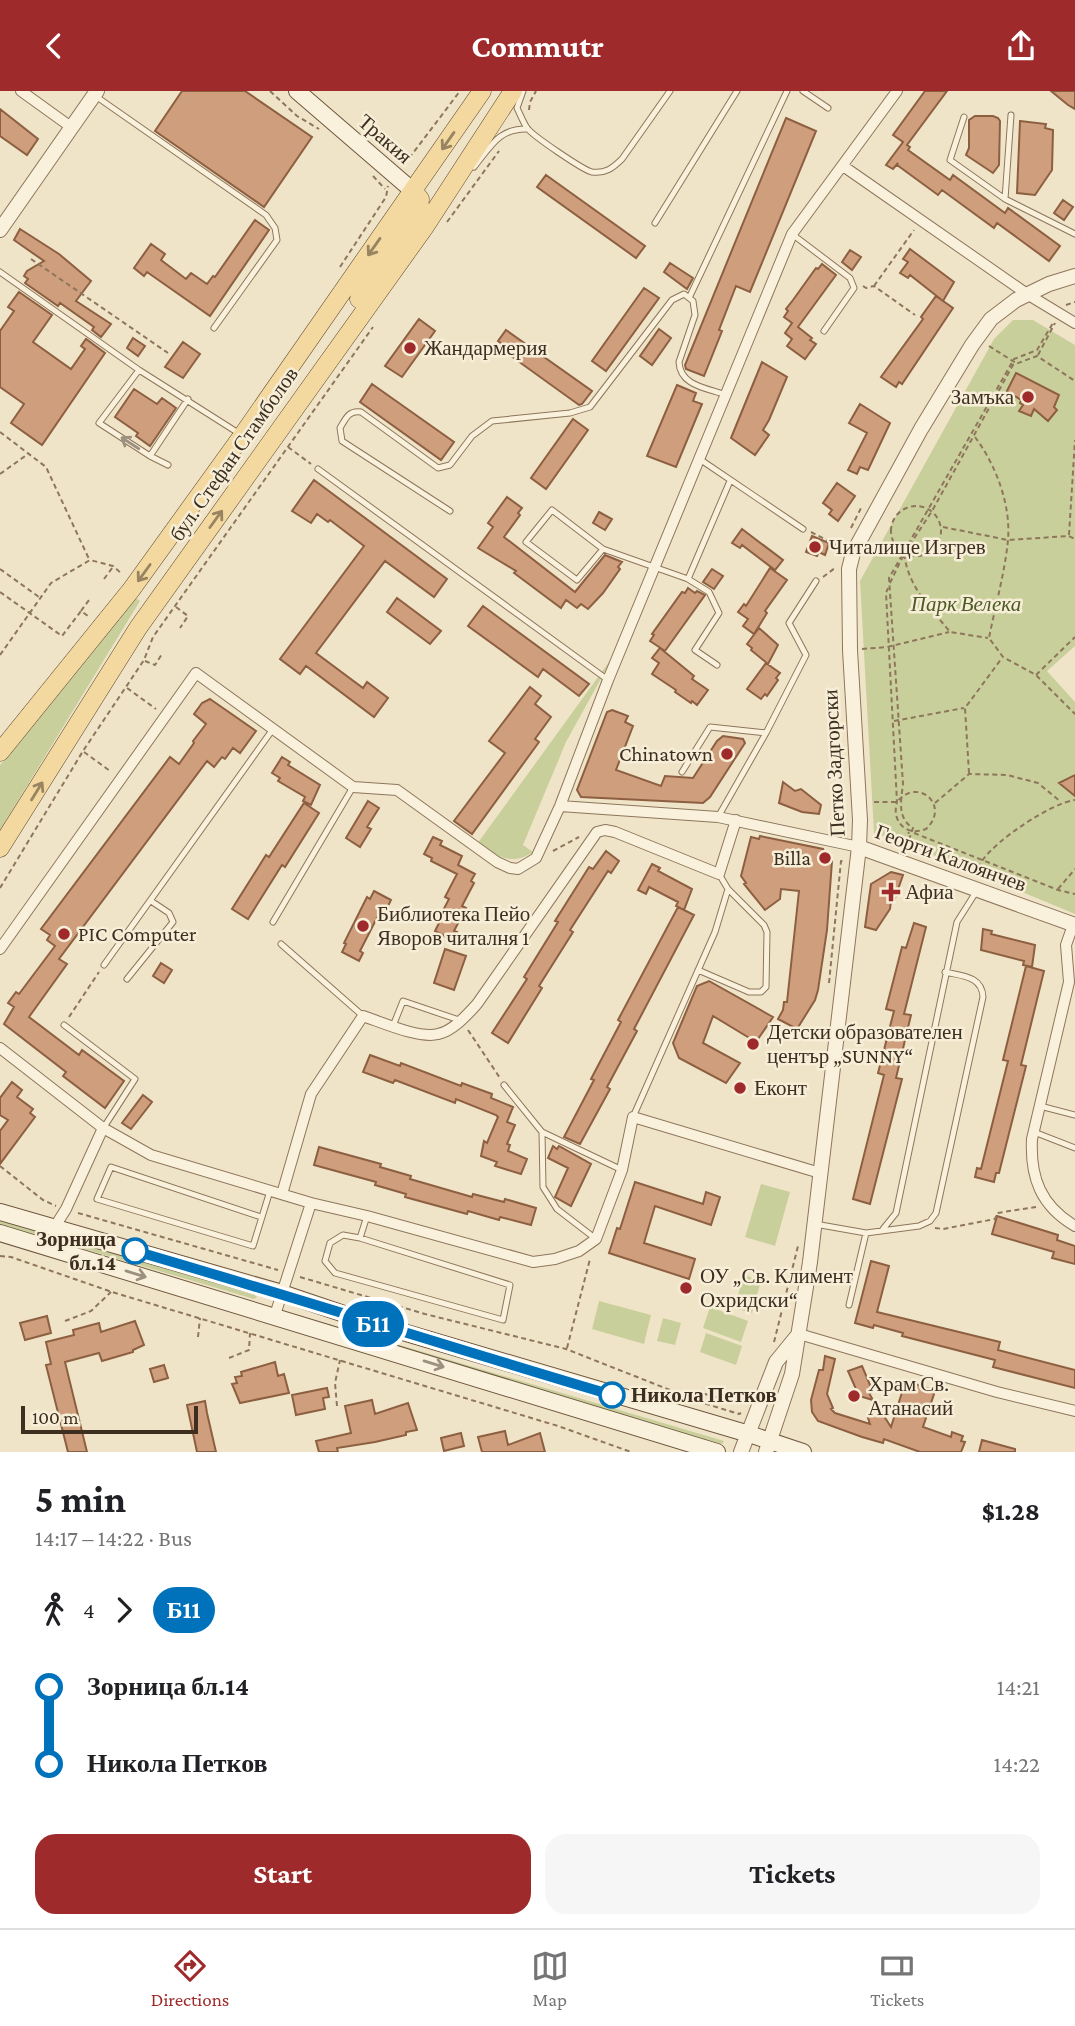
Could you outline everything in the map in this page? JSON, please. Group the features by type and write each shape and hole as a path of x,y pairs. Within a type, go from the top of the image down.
{"main road":[{"name":"Тракия","path":"297,91 413,191"},
{"name":"бул. Стефан Стамболов","path":"0,752 131,590 242,436 482,91"},
{"name":"бул. Стефан Стамболов","path":"0,848 138,628 450,189 513,91"},
{"path":"336,348 364,290 419,211 419,199 413,191"},
{"path":"0,1212 282,1293 372,1323 749,1434 768,1447 803,1452"},
{"path":"0,1233 717,1452"},
{"path":"673,1439 692,1452"}],"street":[{"path":"21,91 71,127"},
{"path":"0,949 196,673 353,787 397,790 497,862 510,868 518,869 536,858 560,806 608,680 792,234 897,91"},
{"path":"0,230 96,93"},
{"path":"843,166 1027,294 1061,310 1075,323"},
{"name":"Петко Задгорски","path":"768,1447 792,1374 799,1334 859,847 859,803 849,650 848,582 853,553 921,429 991,319 1027,294 1075,276"},
{"name":"Георги Калоянчев","path":"560,806 718,817 859,847 1074,925"},
{"path":"282,1194 311,1094 363,1016 420,1034 438,1034 462,1021 477,1004 597,832 615,832 719,874 736,820"},
{"path":"1074,925 1066,945 1069,982 1031,1155 1034,1171 1048,1206 1075,1226"},
{"path":"0,1048 103,1128 150,1155 311,1203 533,1262 555,1259 579,1251 596,1239 622,1170 633,1117 820,1173"},
{"path":"54,1228 66,1209 103,1128"},
{"path":"275,1315 311,1203"},
{"path":"741,1452 776,1362 799,1334 997,1392 1075,1411"}],"lane":[{"path":"523,91 517,108 528,129 577,165 590,171 601,172 612,169 622,159 670,91"},
{"path":"655,223 737,91"},
{"path":"726,395 687,381 679,369 695,315 690,296 787,91"},
{"path":"803,91 828,108"},
{"path":"96,93 266,215 275,228 277,240 214,328"},
{"path":"1005,199 1011,115"},
{"path":"964,117 950,160 1005,199 1075,234"},
{"path":"450,189 466,176 501,134 511,129 528,129"},
{"path":"1069,229 1075,222"},
{"path":"792,234 850,278 854,288 824,331"},
{"path":"0,272 139,370 242,436"},
{"path":"450,511 342,441 340,428 350,413 361,412 438,468 443,468 450,465 482,426 492,421 570,413 590,407 672,300 684,294 690,296"},
{"path":"139,370 99,423 168,465"},
{"path":"150,456 188,399"},
{"path":"701,460 803,529"},
{"path":"318,469 471,583 608,680"},
{"path":"688,579 730,481"},
{"path":"603,549 577,580 526,542 552,510 603,549 688,579 709,592 719,613 695,650 717,665"},
{"path":"718,817 806,655 789,623 816,581"},
{"path":"682,772 710,727 766,733"},
{"path":"104,965 273,729"},
{"path":"273,922 353,787"},
{"path":"698,970 749,992 761,992 766,987 767,932 764,925 728,889 719,874"},
{"path":"883,1229 895,1213 957,922 973,888"},
{"path":"633,1117 715,932 728,889"},
{"path":"127,979 173,922 169,912 151,901"},
{"path":"281,944 363,1016"},
{"path":"814,1224 866,1233 919,1226 930,1221 939,1202 983,997 983,990 977,981 971,977 946,972"},
{"path":"393,1025 403,1001 462,1021"},
{"path":"64,1025 135,1079 103,1128"},
{"path":"504,1084 542,1132 622,1170"},
{"path":"1040,1106 1075,1115"},
{"path":"542,1132 543,1187 557,1209 596,1239"},
{"path":"1034,1132 1075,1148"},
{"path":"261,1217 111,1167 97,1199 253,1247 271,1191"},
{"path":"360,1238 367,1216"},
{"path":"849,1305 866,1233"},
{"path":"342,1235 360,1238 510,1285 503,1320 335,1273 325,1261 330,1243 342,1235"}],"path":[{"path":"270,91 298,116 318,129"},
{"path":"409,158 460,91"},
{"path":"446,223 503,146"},
{"path":"367,170 385,189"},
{"path":"850,278 866,288 874,286 920,221"},
{"path":"32,259 168,353"},
{"path":"874,286 915,315"},
{"path":"1075,302 1061,310 1037,356 1013,365 932,511 904,554 886,593 897,802 895,817 900,826 1058,890 1075,894"},
{"path":"904,314 907,309"},
{"path":"0,888 83,751 144,660 153,637 375,324"},
{"path":"972,345 982,351 986,345 1016,363"},
{"path":"1037,356 1075,381"},
{"path":"0,432 46,467 90,560"},
{"path":"975,436 985,449 999,483 1008,540 989,638"},
{"path":"1069,535 1075,440"},
{"path":"288,447 318,469"},
{"path":"0,474 29,453"},
{"path":"904,554 922,556 932,551 941,539 942,527 932,511 917,506 899,512 894,519 892,540 904,554 907,574 921,597 950,632"},
{"path":"1070,511 1075,509"},
{"path":"942,527 1008,540 1069,535 1075,539"},
{"path":"803,529 841,547"},
{"path":"0,656 51,583 90,560 113,566 128,580"},
{"path":"104,579 113,566"},
{"path":"816,581 838,566"},
{"path":"0,569 41,598"},
{"path":"0,592 62,636 89,600"},
{"path":"175,607 188,616 180,628"},
{"path":"81,611 95,621"},
{"path":"849,650 887,647 950,632 989,638 1003,657 1036,675 1075,714"},
{"path":"1036,675 1075,637"},
{"path":"144,660 155,665 162,654"},
{"path":"969,774 965,708 1003,657"},
{"path":"126,688 166,716"},
{"path":"892,721 965,708"},
{"path":"83,751 121,779"},
{"path":"934,803 969,774 1007,775 1038,783 1061,801"},
{"path":"859,803 897,802 902,796 918,791 930,797 936,810 931,824 920,832 909,831"},
{"path":"973,888 983,860 1013,832 1061,801 1075,800"},
{"path":"897,860 909,831"},
{"path":"536,858 582,835 591,838"},
{"path":"1058,890 1075,869"},
{"path":"64,1025 104,965"},
{"path":"462,1021 504,1084"},
{"path":"0,1166 43,1201 66,1209 425,1314 566,1349 703,1403 739,1414"},
{"path":"919,1226 943,1229 995,1219 997,1213 1048,1206"},
{"path":"566,1349 596,1239"},
{"path":"0,1256 11,1257 112,1291 558,1426 631,1452"},
{"path":"65,1321 91,1311 112,1291"},
{"path":"198,1337 200,1318"},
{"path":"229,1358 249,1350 250,1332"},
{"path":"337,1406 335,1383 341,1359"},
{"path":"703,1403 705,1394 738,1403"}],"green space":[{"name":"Парк Велека","path":"1013,320 1033,320 1075,345 1075,646 1047,671 1075,702 1075,914 897,840 874,833 860,581 994,339"},
{"path":"136,598 140,601 0,830 0,765"},
{"path":"614,655 566,742 523,845 533,852 517,859 504,858 477,844"},
{"path":"761,1184 790,1192 775,1246 745,1237"},
{"path":"0,1219 257,1297 254,1299 0,1224"},
{"path":"744,1275 761,1281 752,1313 734,1308"},
{"path":"599,1301 651,1315 644,1344 592,1329"},
{"path":"710,1307 748,1321 741,1342 703,1328"},
{"path":"295,1314 724,1441 722,1444 525,1389 292,1316"},
{"path":"663,1318 681,1323 675,1345 657,1341"},
{"path":"706,1333 742,1346 736,1365 700,1352"}],"building":[{"path":"182,91 245,91 312,137 264,207 155,131"},
{"path":"925,91 947,91 907,145 910,147 908,150 950,180 953,175 1005,213 1008,208 1060,246 1049,261 997,223 994,228 942,190 938,195 897,165 898,163 893,169 886,165 903,142 893,135"},
{"path":"1051,91 1075,91 1075,109 1068,105"},
{"path":"0,109 38,139 27,155 0,136"},
{"path":"975,116 993,116 1000,121 999,165 993,173 966,155 969,148 969,120"},
{"path":"786,118 816,131 750,292 736,286 704,376 686,369 685,365"},
{"path":"1020,121 1046,124 1045,128 1053,130 1052,170 1035,195 1017,193"},
{"path":"546,175 645,246 636,258 537,187"},
{"path":"1063,200 1073,207 1064,220 1054,213"},
{"path":"255,220 269,230 210,316 147,272 144,276 134,268 151,244 165,254 161,260 186,279 191,273 207,284 215,277"},
{"path":"20,229 59,254 91,281 76,301 111,324 101,337 92,330 94,327 25,283 28,279 24,276 27,271 44,261 14,240"},
{"path":"910,249 954,282 943,301 910,275 908,278 900,273 908,262 903,259"},
{"path":"850,250 861,257 852,270 842,262"},
{"path":"670,263 693,278 687,289 664,272"},
{"path":"822,264 836,275 798,327 816,344 805,359 787,346 792,339 785,333 792,323 784,317 788,311 786,309 816,268"},
{"path":"644,288 659,298 606,371 592,361"},
{"path":"19,292 52,315 33,342 71,369 85,349 81,346 86,339 105,353 42,445 11,423 24,404 0,387 0,331 14,311 8,307"},
{"path":"936,296 953,308 902,384 899,382 896,387 881,377 923,319 921,317"},
{"name":"Жандармерия","path":"419,319 435,331 402,377 385,366"},
{"path":"659,329 671,338 652,365 640,356"},
{"path":"506,330 592,391 582,404 579,405 504,351 506,347 498,341"},
{"path":"133,338 145,346 138,356 127,348"},
{"path":"183,342 200,354 183,378 165,367"},
{"path":"762,362 787,377 763,430 769,435 755,455 731,438"},
{"path":"1016,373 1059,395 1054,407 1057,410 1048,421 1034,409 1031,416 1019,411 1023,405 1021,400 1007,391"},
{"path":"372,384 454,442 441,460 360,402"},
{"path":"677,385 696,393 693,401 702,404 676,467 647,456"},
{"path":"134,389 157,404 162,398 176,408 150,446 136,436 138,433 115,417"},
{"path":"860,404 890,423 868,470 860,467 857,474 848,470 867,433 849,423"},
{"path":"573,419 588,430 546,489 531,478"},
{"path":"314,480 447,579 434,597 385,561 316,653 363,688 367,682 388,698 374,717 306,666 300,674 280,659 364,546 330,520 328,522 317,514 311,523 292,511"},
{"path":"837,483 855,496 838,521 829,514 832,510 823,503"},
{"path":"507,497 522,508 504,537 575,592 605,555 622,562 603,593 588,609 581,604 577,608 566,600 561,608 514,573 516,571 478,548 493,527 488,523"},
{"path":"599,512 612,519 605,530 593,523"},
{"path":"742,529 783,560 775,570 742,545 740,548 732,543"},
{"name":"Читалище Изгрев","path":"812,536 829,543 825,555 819,552 817,556 806,552"},
{"path":"770,568 787,580 765,611 767,613 754,634 743,626 748,619 738,612 744,604 746,606"},
{"path":"712,569 723,576 714,589 703,582"},
{"path":"688,588 705,595 665,651 650,641 654,635 652,634 682,592 685,593"},
{"path":"397,598 441,631 430,644 387,612"},
{"path":"483,606 589,684 579,696 543,669 538,677 468,626"},
{"path":"759,628 778,645 768,664 747,644"},
{"path":"660,648 694,676 692,679 708,690 697,705 652,674 659,663 652,658"},
{"path":"766,663 780,673 767,696 765,694 761,699 747,689"},
{"path":"530,687 541,696 535,704 551,717 535,739 539,742 472,834 454,821 505,753 489,741"},
{"path":"210,699 256,731 240,753 233,748 225,759 222,757 214,767 207,761 59,959 67,964 29,1017 79,1055 82,1050 124,1081 105,1108 63,1076 66,1072 4,1024 14,1007 8,1003 16,992 19,994 55,946 47,940 50,935 41,929 170,757 179,764 206,724 194,714 202,703"},
{"path":"612,710 628,716 625,722 633,726 616,770 661,786 665,776 693,778 723,736 743,739 745,743 710,797 703,803 581,797 577,790 607,712"},
{"path":"282,757 290,762 288,765 320,785 311,805 303,801 305,797 278,781 280,778 272,773"},
{"path":"1075,775 1075,796 1059,783"},
{"path":"783,782 795,791 801,789 821,805 819,814 802,812 779,803"},
{"path":"368,801 379,808 367,827 371,829 360,847 346,838"},
{"path":"304,803 319,813 248,919 232,909 266,855 269,857"},
{"path":"760,836 823,849 829,861 832,861 827,930 818,990 797,1029 778,1019 784,1002 787,1002 799,891 781,889 780,899 765,910 744,884 746,883 741,876 751,837 759,839"},
{"path":"433,837 442,841 440,845 462,856 458,865 475,874 471,881 474,883 462,906 466,908 452,940 435,931 449,899 445,897 457,874 431,861 432,858 424,854"},
{"path":"606,851 619,861 611,873 608,871 570,930 573,932 508,1043 492,1033 527,979 524,977 558,922 555,921 589,867 593,869"},
{"path":"652,864 660,868 658,871 692,889 684,910 676,906 678,902 649,887 646,894 638,890"},
{"path":"891,872 903,875 894,901 891,901 890,909 876,930 865,927 871,884"},
{"name":"Библиотека Пейо Яворов читалня 1","path":"374,891 391,900 387,908 383,906 360,951 363,953 359,961 342,952 367,897 370,899"},
{"path":"678,907 694,915 634,1029 637,1031 607,1087 610,1089 580,1144 564,1137 621,1022 618,1020"},
{"path":"914,923 926,927 904,1014 911,1015 896,1078 902,1079 870,1204 853,1199 884,1075 878,1073 894,1011 886,1009 902,947 906,948"},
{"path":"983,929 992,931 991,934 1035,945 1032,967 1023,965 1024,961 981,950"},
{"path":"445,949 466,956 454,990 434,983"},
{"path":"161,963 172,970 164,983 153,976"},
{"path":"1026,966 1044,971 1021,1065 1026,1066 999,1173 996,1173 994,1182 975,1177 977,1168 981,1169 1008,1061 1003,1060"},
{"path":"709,981 773,1017 756,1042 713,1016 703,1043 740,1063 726,1083 679,1058 673,1043 697,986"},
{"path":"370,1055 400,1066 401,1063 461,1086 462,1083 492,1094 491,1098 513,1107 507,1122 515,1125 507,1144 510,1145 508,1151 527,1159 521,1174 495,1166 497,1162 481,1156 484,1141 487,1143 498,1117 496,1115 456,1099 455,1103 395,1080 393,1083 363,1072"},
{"path":"12,1082 22,1090 17,1097 33,1109 30,1113 35,1117 0,1164 0,1131 8,1120 0,1115 0,1098"},
{"path":"143,1095 152,1102 131,1129 122,1123"},
{"path":"553,1146 557,1149 559,1146 591,1164 571,1206 555,1197 568,1168 548,1158"},
{"path":"319,1147 381,1164 380,1167 411,1176 410,1179 472,1197 473,1194 504,1202 505,1199 536,1208 531,1225 468,1211 467,1214 405,1197 406,1194 375,1185 376,1182 314,1165"},
{"path":"635,1182 703,1204 706,1192 720,1197 711,1225 655,1206 644,1243 695,1259 689,1279 609,1253"},
{"path":"997,1216 1058,1235 1057,1240 1075,1246 1075,1264 1052,1258 1054,1252 992,1234"},
{"path":"871,1261 889,1266 877,1312 1000,1342 998,1350 1075,1370 1075,1388 993,1367 995,1360 902,1336 903,1333 874,1325 873,1328 855,1323"},
{"path":"47,1316 51,1333 25,1340 20,1323"},
{"path":"135,1321 144,1345 133,1352 102,1361 99,1353 65,1362 87,1452 68,1452 46,1365 51,1364 46,1342 74,1335 73,1330 99,1323 101,1332"},
{"path":"825,1356 835,1359 827,1394 833,1408 831,1409 835,1413 870,1424 867,1415 878,1407 891,1427 905,1383 919,1385 935,1391 923,1427 951,1437 952,1432 963,1436 961,1441 965,1442 961,1452 920,1452 884,1439 883,1443 862,1437 818,1421 812,1412 811,1400 819,1370 823,1370"},
{"path":"275,1362 278,1376 284,1374 289,1393 240,1403 232,1384 237,1383 235,1377 242,1376 241,1372"},
{"path":"164,1365 168,1378 154,1382 150,1369"},
{"name":"Храм Св. Атанасий","path":"862,1366 873,1392 869,1393 873,1400 859,1396 848,1371"},
{"path":"327,1388 329,1397 323,1398 325,1409 296,1415 292,1395"},
{"path":"372,1400 375,1414 408,1403 417,1430 375,1442 337,1448 338,1452 319,1452 316,1441 351,1433 345,1406"},
{"path":"205,1401 216,1452 197,1452 187,1405"},
{"path":"505,1431 508,1445 540,1433 545,1452 482,1452 478,1437"},
{"path":"461,1433 464,1446 444,1451 441,1438"},
{"path":"982,1440 1015,1449 1015,1452 979,1452"}],"bus line":[{"name":"Б11","path":"135,1251 282,1293 359,1319 612,1395"}],"place":[{"name":"Жандармерия","path":"410,348"},
{"name":"Замъка","path":"1028,397"},
{"name":"Читалище Изгрев","path":"815,547"},
{"name":"Chinatown","path":"727,754"},
{"name":"Billa","path":"825,858"},
{"name":"Афиа","path":"891,892"},
{"name":"Библиотека Пейо Яворов читалня 1","path":"363,926"},
{"name":"PIC Computer","path":"64,934"},
{"name":"Детски образователен център „SUNNY“","path":"753,1044"},
{"name":"Еконт","path":"740,1088"},
{"name":"Зорница бл.14","path":"135,1251"},
{"name":"ОУ „Св. Климент Охридски“","path":"686,1288"},
{"name":"Никола Петков","path":"612,1395"},
{"name":"Храм Св. Атанасий","path":"854,1396"}]}
